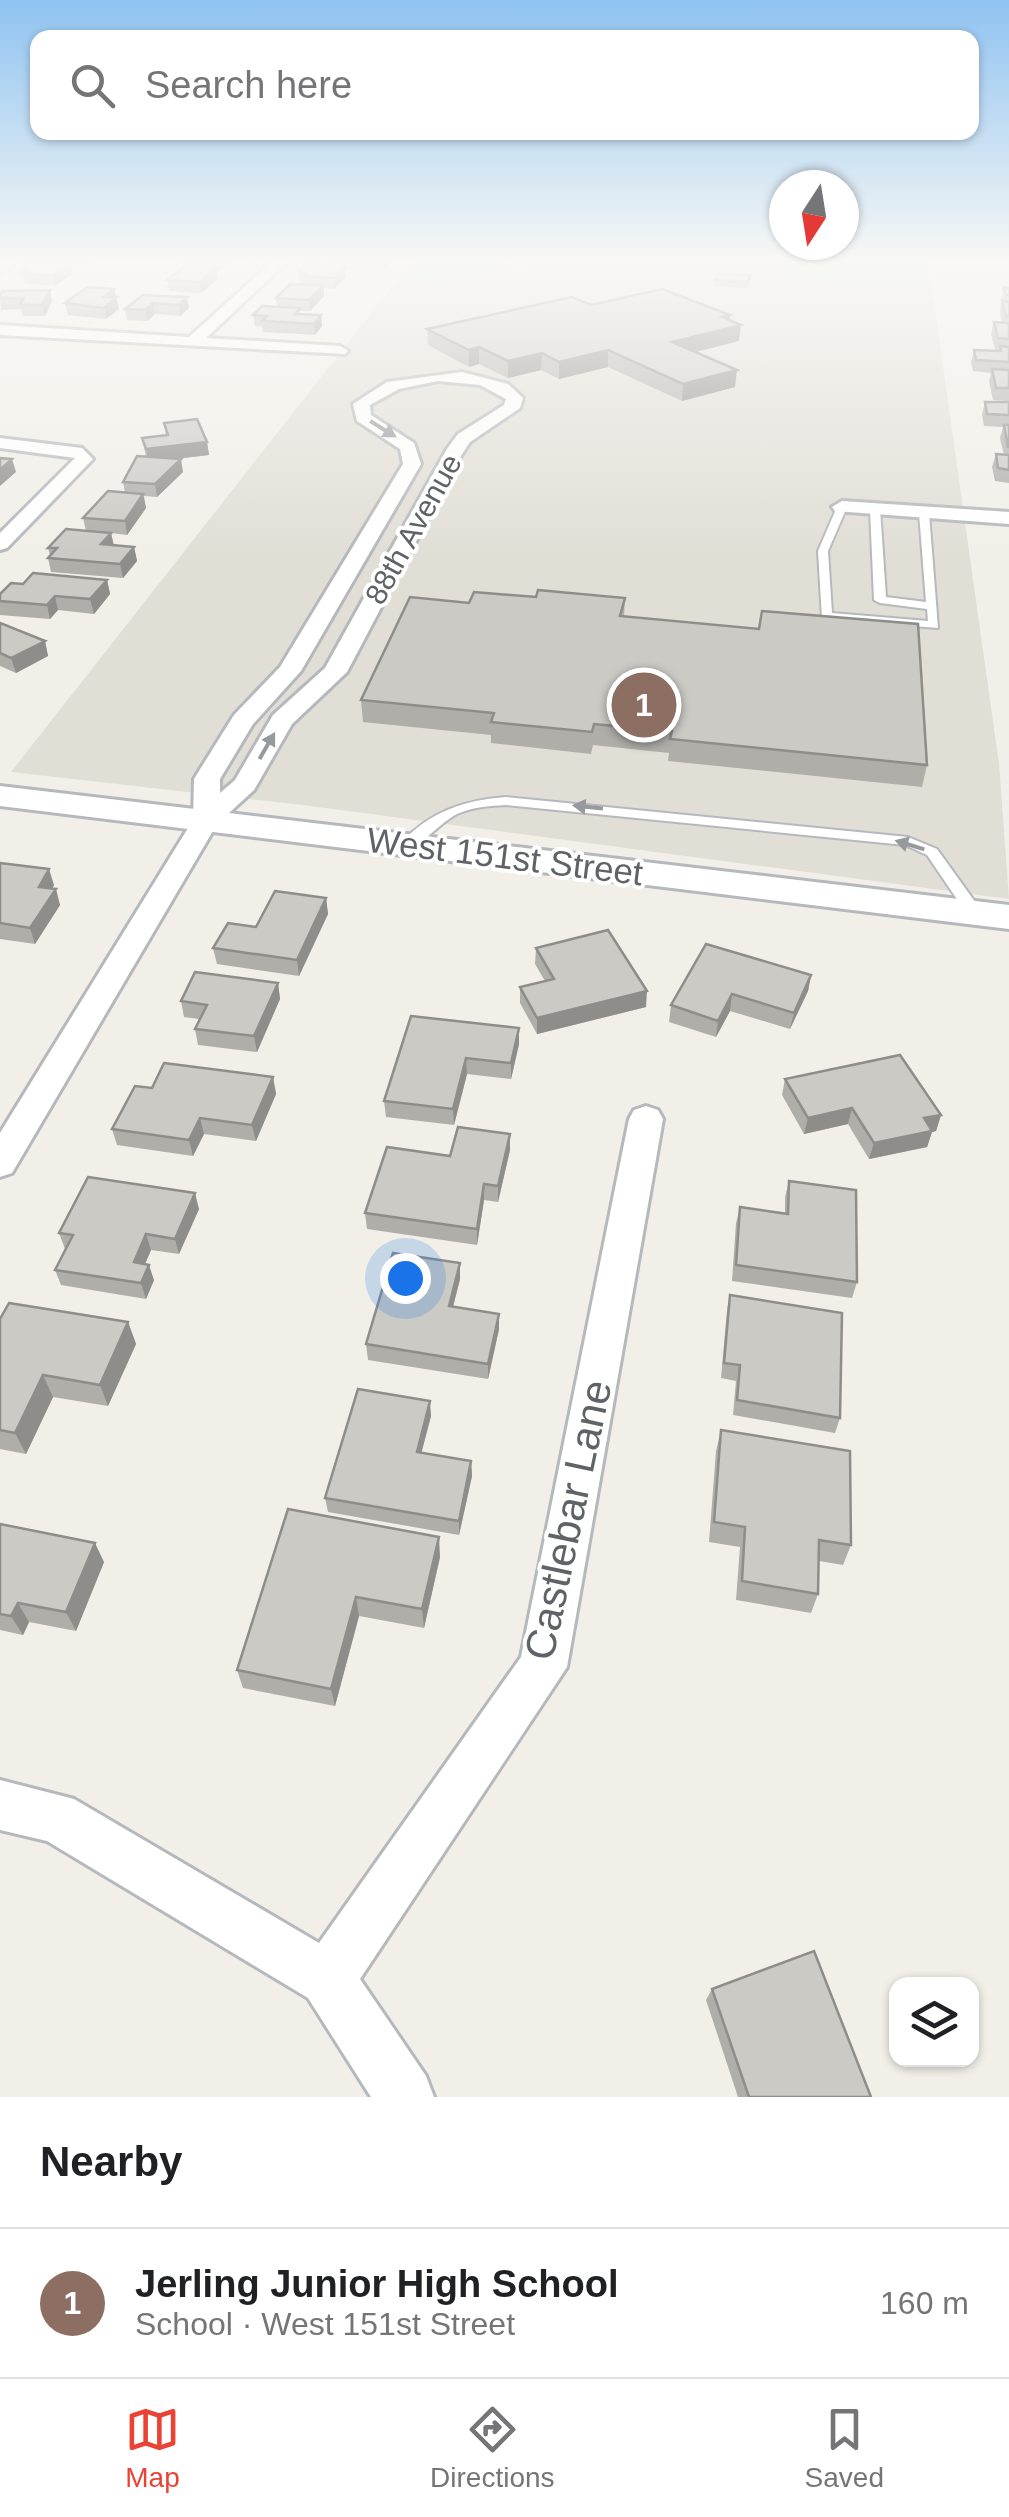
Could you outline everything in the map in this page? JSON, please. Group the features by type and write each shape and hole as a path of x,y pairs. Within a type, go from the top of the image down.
{"street":[{"name":"88th Avenue","path":"0,1162 206,820 245,784 282,720 335,672 453,454 464,438 512,408 514,398 509,390 485,381 435,376 384,388 361,404 363,417 408,447 412,464 289,671 242,720 207,779 206,820"},
{"path":"0,442 82,453 84,460 0,544"},
{"path":"842,507 1009,518"},
{"name":"West 151st Street","path":"0,796 992,915"},
{"name":"Castlebar Lane","path":"326,1979 543,1667 646,1118"},
{"path":"0,1805 56,1818 326,1979 405,2097"}],"lane":[{"path":"842,507 823,551 826,616 934,625 924,513"},
{"path":"875,509 880,600 932,606"},
{"path":"407,844 443,812 472,802 506,801 908,842 932,852 992,915"}],"shaded area":[{"path":"335,360 942,360 999,764 1009,899 303,805 11,772"}],"building":[{"path":"630,360 713,360 737,370 683,384"},
{"path":"992,369 1009,370 1009,388 996,388"},
{"path":"985,402 1009,402 1009,415 987,414"},
{"path":"197,419 207,442 146,449 142,438 168,435 164,423"},
{"path":"1004,425 1009,425 1009,447 1008,447"},
{"path":"996,454 1009,455 1009,470 998,468"},
{"path":"137,456 181,459 155,484 123,482"},
{"path":"0,458 12,459 0,470"},
{"path":"108,491 143,494 125,521 83,518"},
{"path":"66,529 111,533 101,544 134,547 120,564 48,558 57,548 48,548"},
{"path":"33,573 107,580 90,599 55,596 47,605 0,601 0,594 11,583 23,584"},
{"path":"538,590 625,598 620,616 759,629 762,611 918,624 927,765 670,739 672,731 594,724 592,732 491,722 494,713 361,700 410,597 469,603 474,592 536,597"},
{"path":"0,623 45,641 11,658 0,653"},
{"path":"0,863 49,869 39,887 56,889 30,928 0,923"},
{"path":"275,891 326,898 297,960 213,948 228,923 256,927"},
{"path":"608,930 647,991 537,1018 520,987 554,979 536,948"},
{"path":"706,944 811,975 794,1013 732,994 718,1021 671,1005"},
{"path":"195,972 278,983 254,1036 195,1029 207,1005 181,1001"},
{"path":"411,1016 519,1028 511,1063 466,1058 453,1109 384,1101"},
{"path":"900,1055 941,1115 924,1118 932,1131 874,1143 852,1108 808,1118 785,1079"},
{"path":"164,1063 273,1077 252,1125 200,1118 189,1140 112,1129 135,1086 152,1088"},
{"path":"458,1127 510,1134 498,1186 484,1184 477,1229 365,1213 387,1147 450,1156"},
{"path":"88,1177 195,1193 175,1239 146,1234 134,1262 149,1265 141,1283 55,1270 73,1235 59,1233"},
{"path":"789,1181 856,1190 857,1282 736,1265 740,1207 788,1214"},
{"path":"393,1253 460,1263 449,1306 499,1314 488,1364 366,1344"},
{"path":"730,1295 842,1313 840,1418 737,1400 740,1365 724,1363"},
{"path":"9,1303 128,1322 100,1385 43,1375 15,1433 0,1430 0,1319"},
{"path":"358,1389 430,1401 417,1452 471,1461 459,1521 325,1498"},
{"path":"721,1430 850,1451 851,1545 819,1540 818,1594 742,1581 745,1527 714,1522"},
{"path":"288,1509 439,1537 422,1609 356,1597 331,1689 237,1670"},
{"path":"0,1524 95,1543 66,1612 18,1603 11,1616 0,1614"},
{"path":"814,1951 871,2097 749,2097 712,1989"}],"place":[{"name":"Jerling Junior High School","path":"644,705"}]}
